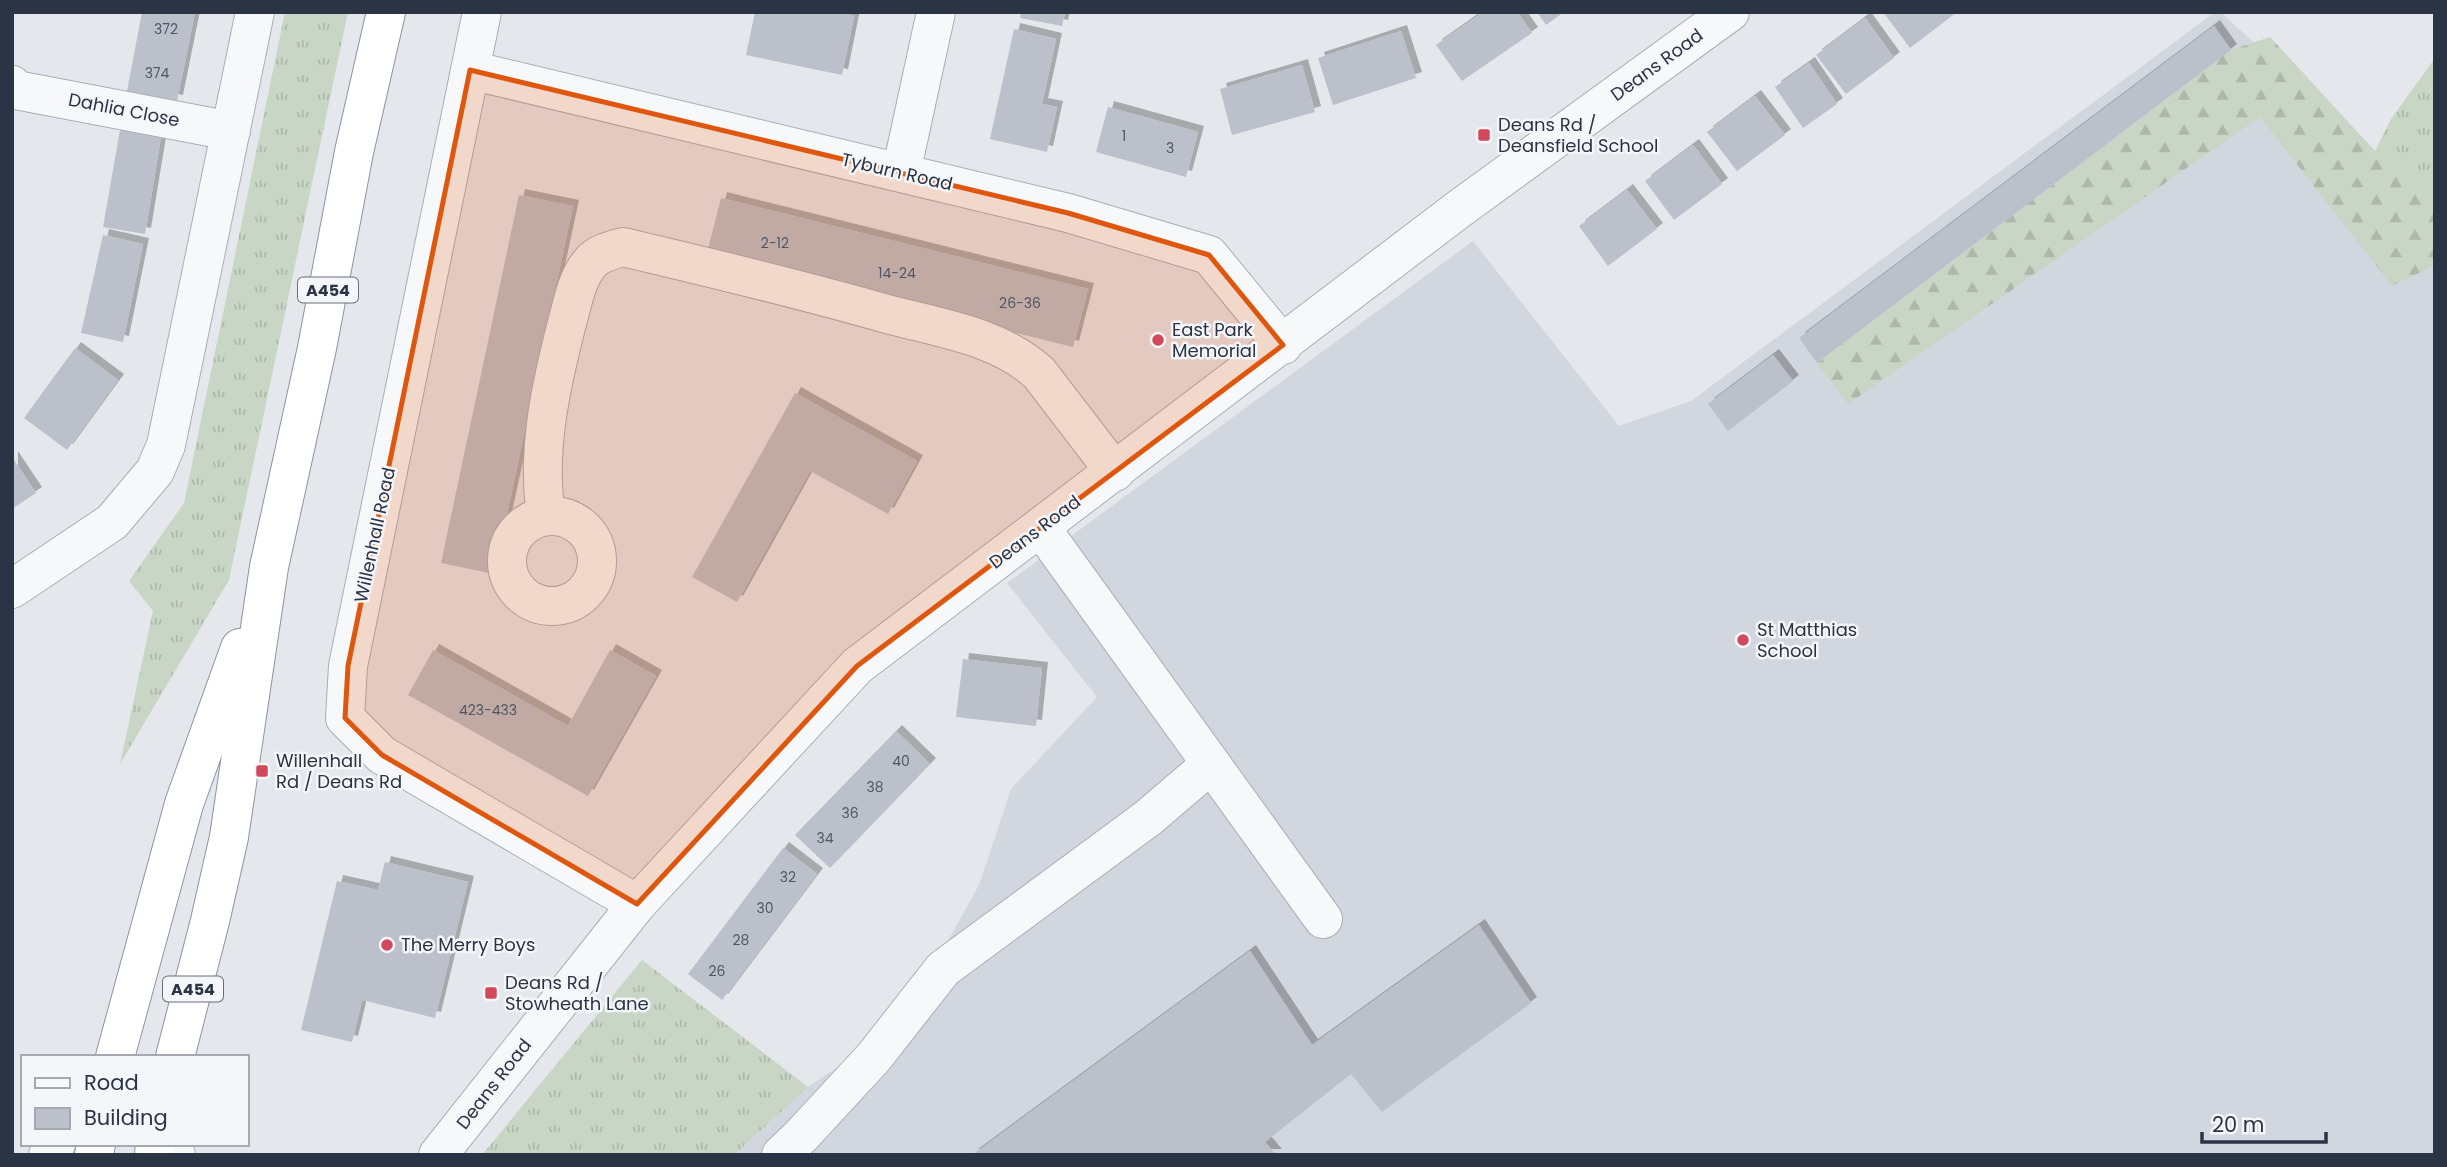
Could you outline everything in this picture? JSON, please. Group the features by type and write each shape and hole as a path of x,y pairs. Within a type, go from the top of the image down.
{"highway":[{"name":"A454","path":"176,1055 229,836 269,567 317,348 354,152 386,12"},
{"name":"A454","path":"116,1055 184,804 269,567"}],"street":[{"path":"12,589 112,522 155,471 166,445 255,12"},
{"name":"Willenhall Road","path":"482,12 348,666 345,718 382,755 636,904"},
{"path":"901,173 936,12"},
{"name":"Deans Road","path":"438,1155 636,904 857,666 1459,209 1730,12"},
{"name":"Tyburn Road","path":"470,70 1068,213 1209,256 1283,345"},
{"name":"Dahlia Close","path":"14,90 231,131"},
{"path":"546,516 541,482 546,423 558,356 580,278 592,260 623,247 781,284 1007,349 1039,373 1115,472"},
{"path":"1041,528 1323,919"},
{"path":"781,1155 802,1136 874,1057 943,969 1149,818 1211,764"}],"highlighted area":[{"path":"470,70 1068,213 1209,255 1283,345 857,666 637,904 382,755 345,718 348,666"}],"shaded area":[{"name":"St Matthias School","path":"2215,12 2220,12 2435,204 2435,1155 734,1155 808,1087 901,1025 979,885 1011,789 1097,697 1007,583 1473,241 1619,426 1691,401"}],"green space":[{"path":"285,12 348,12 229,580 120,764 153,611 129,581 184,503"},
{"path":"2270,37 2375,151 2435,204 2435,265 2392,286 2260,117 1848,404 1817,363 2231,50"},
{"path":"2435,58 2435,204 2375,151 2391,119"},
{"path":"642,960 808,1087 734,1155 482,1155"}],"building":[{"path":"142,12 195,12 177,101 127,91"},
{"path":"755,12 838,12 854,16 842,75 746,55"},
{"path":"1021,12 1065,12 1062,26 1020,18"},
{"path":"1483,12 1517,12 1532,33 1462,81 1436,45"},
{"path":"1537,12 1564,12 1546,25"},
{"path":"1883,12 1957,12 1910,48"},
{"path":"1865,18 1894,58 1846,94 1816,55"},
{"path":"2214,26 2231,50 1817,363 1799,338"},
{"path":"1014,29 1056,39 1042,104 1057,107 1047,152 990,139"},
{"path":"1401,31 1416,78 1333,105 1318,58"},
{"path":"1809,63 1837,104 1803,128 1775,87"},
{"path":"1302,65 1315,112 1232,135 1220,89"},
{"path":"1755,96 1785,135 1737,171 1707,132"},
{"path":"1108,107 1198,132 1186,177 1096,152"},
{"path":"120,130 161,137 145,234 103,227"},
{"path":"1693,145 1722,184 1674,220 1645,181"},
{"path":"1627,190 1657,229 1608,266 1579,226"},
{"path":"519,195 573,206 494,574 441,563"},
{"path":"721,198 1088,289 1073,347 706,257"},
{"path":"103,235 143,244 123,342 81,333"},
{"path":"75,348 118,380 67,450 24,418"},
{"path":"1773,355 1793,381 1728,431 1708,404"},
{"path":"795,393 917,461 888,514 810,471 737,602 692,577"},
{"path":"12,457 36,493 12,509"},
{"path":"433,650 568,726 610,650 656,676 588,796 408,695"},
{"path":"963,659 1042,668 1036,726 956,717"},
{"path":"896,731 930,764 830,868 795,835"},
{"path":"783,848 817,874 722,1000 688,974"},
{"name":"The Merry Boys","path":"385,862 468,882 435,1018 362,1000 352,1042 301,1030 337,881 378,890"},
{"path":"1479,925 1531,1003 1382,1112 1351,1074 1265,1142 1276,1155 972,1155 1250,951 1312,1045"}],"place":[{"name":"Deans Rd / Deansfield School","path":"1484,135"},
{"name":"East Park Memorial","path":"1158,340"},
{"name":"St Matthias School","path":"1743,640"},
{"name":"Willenhall Rd / Deans Rd","path":"262,771"},
{"name":"The Merry Boys","path":"387,945"},
{"name":"Deans Rd / Stowheath Lane","path":"491,993"}]}
